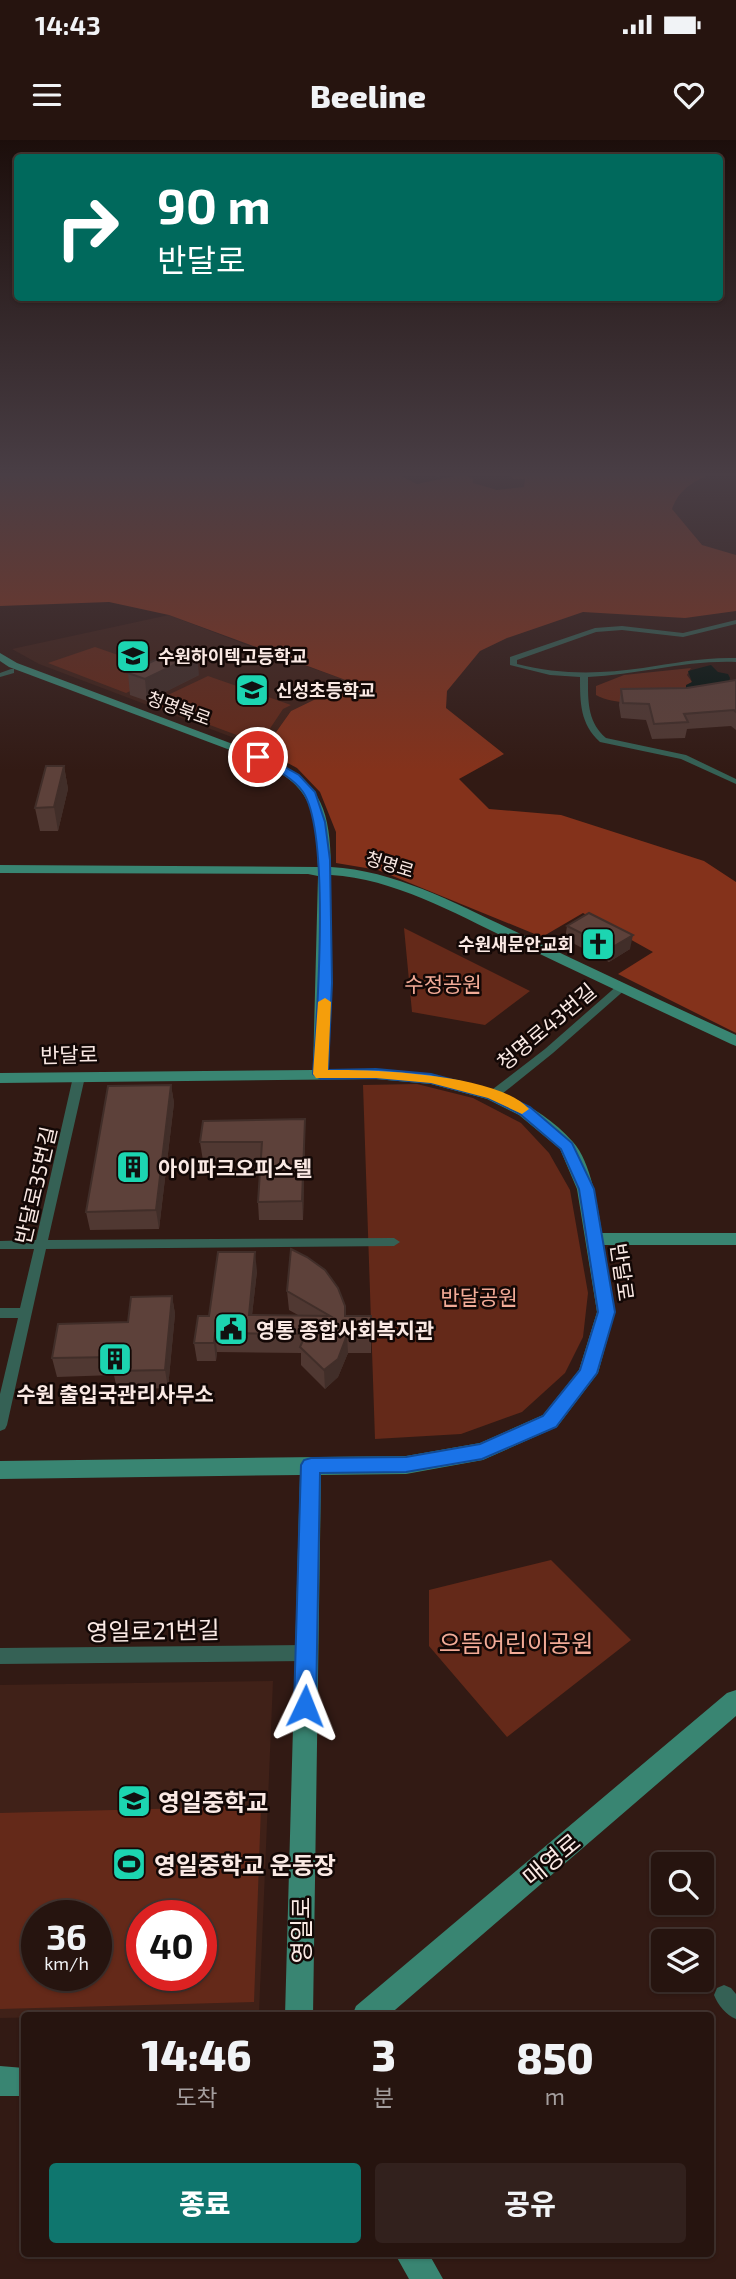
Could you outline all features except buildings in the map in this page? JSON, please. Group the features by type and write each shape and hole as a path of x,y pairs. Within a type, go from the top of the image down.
{"street":[{"path":"736,622 683,635 622,628 595,630 513,659 514,665 526,669 584,675 712,659 736,660"},
{"name":"청명북로","path":"0,656 13,665 258,757 295,777 309,792 319,822 324,870 325,989 321,1074"},
{"path":"0,675 10,671"},
{"path":"584,675 588,724 591,731 603,740 692,760 736,782"},
{"name":"청명로","path":"0,869 324,870 360,873 396,884 623,986 736,1041"},
{"name":"청명로43번길","path":"493,1095 549,1051 623,986"},
{"name":"반달로","path":"0,1077 376,1074 431,1079 493,1095 525,1111 567,1146 586,1189 606,1312 588,1373 550,1421 482,1451 406,1465 0,1470"},
{"name":"반달로35번길","path":"0,1425 79,1077"},
{"path":"595,1239 736,1239"},
{"path":"0,1245 394,1242"},
{"path":"0,1313 26,1313"},
{"name":"영일로","path":"299,2012 311,1465"},
{"name":"영일로21번길","path":"0,1656 307,1653"},
{"name":"매영로","path":"371,2012 736,1701"},
{"path":"0,2081 21,2082"},
{"path":"413,2257 428,2279"}],"shaded area":[{"path":"0,572 736,572 736,611 685,618 583,612 507,638 480,651 447,691 446,708 504,754 459,779 489,809 561,815 704,861 736,882 736,1033 618,974 653,952 583,913 542,937 378,870 336,863 336,832 320,792 297,768 258,747 274,735 291,711 351,682 169,615 109,602 0,606"},
{"path":"169,615 352,682 291,711 274,735 258,747 39,664 12,649"},
{"path":"711,665 718,672 728,674 728,685 686,689 686,685 692,682 688,671"},
{"name":"영일중학교","path":"273,1681 259,2012 21,2012 21,2018 0,2018 0,1685"}],"green space":[{"path":"95,647 170,673 126,693 48,663"},
{"path":"691,668 687,675 692,682 684,689 660,699 619,702 596,695 596,686 624,675"},
{"path":"208,676 291,705 283,709 269,730 250,740 151,703"},
{"name":"수정공원","path":"404,928 530,991 485,1025 412,1012"},
{"name":"반달공원","path":"417,1084 473,1098 521,1123 549,1153 570,1190 588,1293 583,1337 565,1373 522,1412 461,1434 375,1439 363,1085"},
{"name":"으뜸어린이공원","path":"551,1560 631,1640 507,1737 429,1646 429,1590"},
{"name":"영일중학교 운동장","path":"261,1806 254,2002 0,2009 0,1813"}],"slow traffic":[{"path":"325,1002 321,1074 376,1074 431,1079 478,1090 522,1109"}],"place":[{"name":"수원하이텍고등학교","path":"133,656"},
{"name":"신성초등학교","path":"252,690"},
{"name":"수원새문안교회","path":"598,944"},
{"name":"아이파크오피스텔","path":"133,1167"},
{"name":"영통 종합사회복지관","path":"231,1329"},
{"name":"수원 출입국관리사무소","path":"115,1359"},
{"name":"영일중학교","path":"134,1801"},
{"name":"영일중학교 운동장","path":"129,1864"}],"route":[{"path":"258,757 295,777 309,792 319,822 324,860 325,983 321,1074 376,1074 431,1079 478,1090 525,1111 567,1146 586,1189 606,1312 588,1373 550,1421 482,1451 406,1465 311,1465 305,1706"}]}
